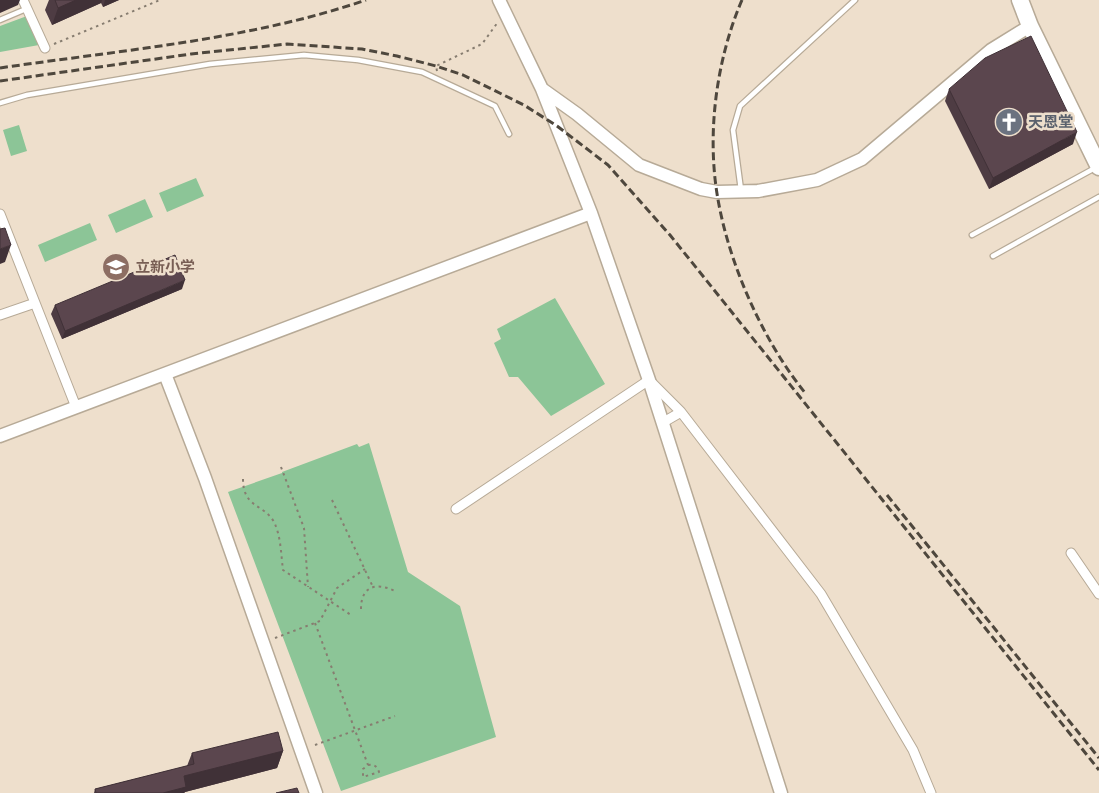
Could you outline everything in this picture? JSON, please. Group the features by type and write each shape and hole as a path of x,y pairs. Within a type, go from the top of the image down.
{"highway":[{"path":"1020,0 1030,26 1099,167"}],"street":[{"path":"499,0 542,88 591,213 649,380 781,793"},
{"path":"25,4 45,48"},
{"path":"542,88 639,165 701,189 717,192 758,190 817,180 862,159 991,50 1030,26"},
{"path":"0,436 591,213"},
{"path":"0,214 76,407"},
{"path":"0,315 35,303"},
{"path":"165,374 205,478 316,793"},
{"path":"649,380 681,412 821,594 913,750 931,793"},
{"path":"456,509 649,380"},
{"path":"662,423 681,412"},
{"path":"1071,553 1099,594"}],"lane":[{"path":"741,190 733,130 740,106 855,0"},
{"path":"0,20 25,4"},
{"path":"0,103 27,95 210,64 304,55 358,60 422,72 495,106 509,134"},
{"path":"972,235 1099,167"},
{"path":"993,256 1099,197"}],"path":[{"path":"45,48 160,0"},
{"path":"437,78 436,66 482,44 499,21"},
{"path":"280,467 304,528 308,587"},
{"path":"243,479 246,496 251,503 274,522 278,534 283,570 351,615"},
{"path":"332,500 373,587"},
{"path":"275,638 320,621 337,588 365,570"},
{"path":"360,610 363,596 367,590 382,586 395,591"},
{"path":"315,623 368,765"},
{"path":"315,745 395,716"},
{"path":"368,765 374,765 379,772 363,776 363,769 368,765"}],"green space":[{"path":"27,16 39,45 0,52 0,26"},
{"path":"19,125 27,151 11,156 3,130"},
{"path":"196,178 204,196 167,212 159,193"},
{"path":"145,199 153,217 116,233 108,215"},
{"path":"90,223 97,240 45,262 38,245"},
{"path":"555,298 605,384 551,416 518,377 509,377 494,343 501,339 497,329"},
{"path":"369,443 408,572 460,606 496,737 341,791 228,492 357,444 359,447"}],"building":[{"path":"55,0 76,0 58,8"},
{"name":"天恩堂","path":"1031,36 1077,132 993,178 949,89 985,58"},
{"path":"5,228 11,245 0,249 0,229"},
{"path":"175,255 185,280 65,331 55,305"},
{"path":"278,732 283,751 184,776 186,787 163,793 96,793 95,789 194,764 192,753"},
{"path":"297,788 299,793 276,793"}],"railway":[{"path":"0,68 231,34 322,14 366,0"},
{"path":"742,0 722,61 715,103 713,146 717,196 733,257 757,316 788,370 806,394"},
{"path":"0,81 191,54 287,44 362,49 436,66 463,75 524,105 557,126 608,165 670,235 1099,770"},
{"path":"887,495 1099,758"}],"place":[{"name":"天恩堂","path":"1009,122"},
{"name":"立新小学","path":"116,267"}]}
